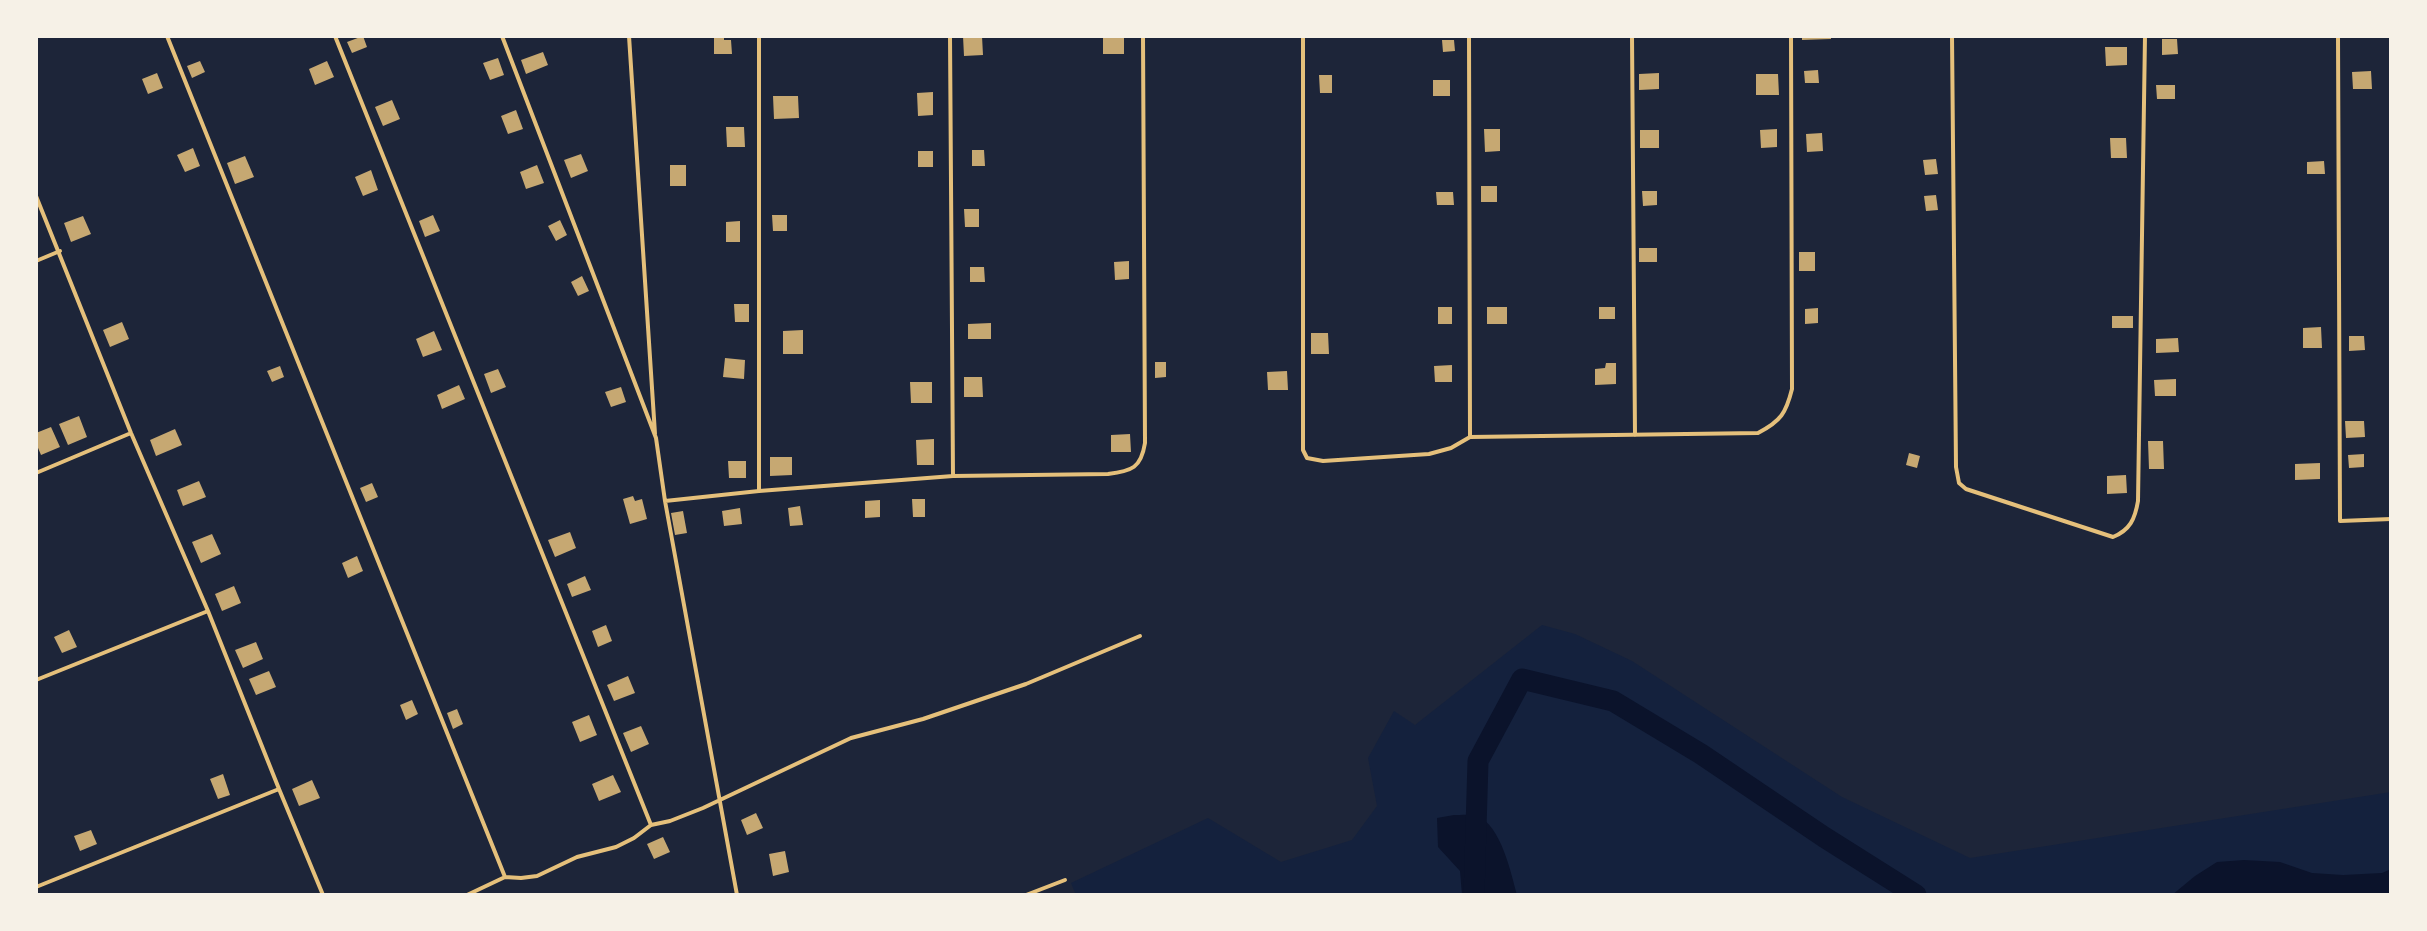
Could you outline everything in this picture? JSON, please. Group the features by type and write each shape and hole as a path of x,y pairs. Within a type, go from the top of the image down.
{"lane":[{"path":"167,36 505,877"},
{"path":"335,36 651,825"},
{"path":"502,36 656,438"},
{"path":"629,36 656,438 665,501 737,895"},
{"path":"759,36 759,491"},
{"path":"950,36 953,476"},
{"path":"665,501 759,491 953,476 1108,474 1125,472 1136,467 1143,455 1145,443 1143,36"},
{"path":"1303,36 1303,450 1307,458 1323,461 1429,454 1451,448 1470,437 1758,433 1775,424 1787,409 1792,389 1791,36"},
{"path":"1469,36 1470,437"},
{"path":"1632,36 1635,435"},
{"path":"1952,36 1956,467 1959,483 1966,489 2113,537 2124,532 2136,519 2138,501 2145,36"},
{"path":"2338,36 2340,520 2391,519"},
{"path":"36,196 60,251 131,433 208,611 323,895"},
{"path":"36,261 60,251"},
{"path":"36,473 131,433"},
{"path":"36,680 208,611"},
{"path":"466,895 505,877 537,876 577,857 616,847 634,838 651,825 670,821 719,800 851,738 923,719 1026,684 1140,636"},
{"path":"36,886 279,789"},
{"path":"1026,895 1065,880"}],"shaded area":[{"path":"36,36 2391,36 2391,792 1970,858 1842,797 1632,661 1575,634 1542,625 1415,725 1394,711 1368,758 1377,806 1352,840 1281,862 1208,818 1071,883 1076,895 36,895"},
{"path":"1454,815 1477,816 1493,829 1504,851 1517,895 1462,895 1460,871 1438,847 1437,818"},
{"path":"2244,860 2280,862 2312,873 2343,875 2382,873 2391,869 2391,895 2172,895 2217,862"}],"building":[{"path":"363,36 367,47 352,53 347,42"},
{"path":"714,36 724,36 724,40 731,40 732,54 714,54"},
{"path":"963,36 982,36 983,55 964,56"},
{"path":"1103,36 1124,36 1124,54 1103,54"},
{"path":"1802,36 1831,36 1831,39 1802,40"},
{"path":"2162,39 2177,39 2178,54 2162,55"},
{"path":"1442,40 1454,40 1455,51 1443,52"},
{"path":"2105,47 2127,47 2127,65 2106,66"},
{"path":"543,52 548,65 526,74 521,60"},
{"path":"498,58 504,75 490,80 483,63"},
{"path":"200,61 205,72 192,78 187,66"},
{"path":"327,61 334,77 315,85 309,69"},
{"path":"1818,70 1819,83 1805,83 1804,71"},
{"path":"2371,71 2372,89 2353,89 2352,72"},
{"path":"157,73 163,88 148,94 142,79"},
{"path":"1659,73 1659,89 1639,90 1639,74"},
{"path":"1756,74 1778,74 1779,95 1756,95"},
{"path":"1319,75 1332,75 1332,93 1320,93"},
{"path":"1433,80 1450,80 1450,96 1433,96"},
{"path":"2156,85 2175,85 2175,99 2157,99"},
{"path":"933,92 933,115 918,116 917,93"},
{"path":"773,96 798,96 799,118 774,119"},
{"path":"392,100 400,119 383,126 375,107"},
{"path":"516,110 523,129 508,134 501,116"},
{"path":"726,127 744,127 745,147 727,147"},
{"path":"1484,129 1500,129 1500,151 1485,152"},
{"path":"1777,129 1777,147 1761,148 1760,130"},
{"path":"1640,130 1659,130 1659,148 1640,148"},
{"path":"1822,133 1823,151 1807,152 1806,134"},
{"path":"2110,138 2126,138 2127,158 2111,158"},
{"path":"193,148 200,166 185,172 177,155"},
{"path":"972,150 984,150 985,166 972,166"},
{"path":"918,151 933,151 933,167 918,167"},
{"path":"581,154 588,171 571,178 564,160"},
{"path":"245,156 254,177 235,184 227,163"},
{"path":"1936,159 1938,174 1925,175 1923,160"},
{"path":"2324,161 2325,174 2307,174 2307,162"},
{"path":"537,165 544,183 526,189 520,172"},
{"path":"670,165 686,165 686,186 670,186"},
{"path":"371,170 378,190 363,196 355,177"},
{"path":"1481,186 1497,186 1497,202 1481,202"},
{"path":"1642,191 1657,191 1657,205 1643,206"},
{"path":"1436,192 1453,192 1454,205 1437,205"},
{"path":"1936,195 1938,210 1926,211 1924,196"},
{"path":"964,209 979,209 979,227 965,227"},
{"path":"433,215 440,231 425,237 419,221"},
{"path":"772,215 787,215 787,231 773,231"},
{"path":"83,216 91,234 71,242 64,223"},
{"path":"560,220 567,235 556,241 548,226"},
{"path":"740,221 740,242 726,242 726,222"},
{"path":"1639,248 1657,248 1657,262 1639,262"},
{"path":"1799,252 1815,252 1815,271 1799,271"},
{"path":"1129,261 1129,279 1115,280 1114,262"},
{"path":"970,267 984,267 985,282 970,282"},
{"path":"582,276 589,291 578,296 571,282"},
{"path":"734,304 749,304 749,322 735,322"},
{"path":"1438,307 1452,307 1452,324 1438,324"},
{"path":"1487,307 1507,307 1507,324 1487,324"},
{"path":"1599,307 1615,307 1615,319 1599,319"},
{"path":"1818,308 1818,323 1805,324 1805,309"},
{"path":"2112,316 2133,316 2133,328 2112,328"},
{"path":"122,322 129,339 110,347 103,330"},
{"path":"991,323 991,339 968,339 968,324"},
{"path":"2321,327 2322,348 2303,348 2303,328"},
{"path":"803,330 803,354 783,354 783,331"},
{"path":"434,331 442,350 423,357 416,339"},
{"path":"1311,333 1328,333 1329,354 1311,354"},
{"path":"2349,336 2364,336 2365,350 2349,351"},
{"path":"2178,338 2179,352 2156,353 2156,339"},
{"path":"725,358 745,360 744,379 723,377"},
{"path":"1155,362 1166,362 1166,377 1155,378"},
{"path":"1606,363 1616,363 1616,384 1595,385 1595,369 1605,368"},
{"path":"1452,365 1452,382 1435,382 1434,366"},
{"path":"280,366 284,377 272,382 267,371"},
{"path":"498,369 506,387 491,393 484,374"},
{"path":"1287,371 1288,390 1268,390 1267,372"},
{"path":"964,377 982,377 983,397 964,397"},
{"path":"2176,379 2176,396 2155,396 2154,380"},
{"path":"910,382 932,382 932,403 911,403"},
{"path":"459,385 465,399 442,409 437,395"},
{"path":"621,387 626,402 611,407 605,392"},
{"path":"79,416 87,437 68,445 59,424"},
{"path":"2345,421 2364,421 2365,437 2346,438"},
{"path":"51,427 60,447 41,455 36,443 36,433"},
{"path":"175,429 182,445 156,456 150,440"},
{"path":"1130,434 1131,452 1111,452 1111,435"},
{"path":"934,439 934,465 917,465 916,440"},
{"path":"2148,441 2163,441 2164,469 2149,469"},
{"path":"1909,453 1920,456 1917,468 1906,465"},
{"path":"2364,454 2364,467 2349,468 2348,455"},
{"path":"770,457 792,457 792,475 770,476"},
{"path":"728,461 746,461 746,478 729,478"},
{"path":"2320,463 2320,479 2295,480 2295,464"},
{"path":"2126,475 2127,493 2107,494 2107,476"},
{"path":"199,481 206,497 183,506 177,490"},
{"path":"372,483 378,497 366,502 360,488"},
{"path":"633,496 635,501 642,499 647,519 630,524 623,499"},
{"path":"912,499 925,499 925,517 913,517"},
{"path":"880,500 880,517 865,518 865,501"},
{"path":"800,506 803,525 790,526 788,508"},
{"path":"740,508 742,524 724,526 722,511"},
{"path":"683,511 687,533 675,535 671,513"},
{"path":"570,532 576,548 555,557 548,540"},
{"path":"212,534 221,554 201,563 192,542"},
{"path":"357,556 363,571 348,578 342,563"},
{"path":"585,576 591,590 572,597 567,584"},
{"path":"234,586 241,603 222,611 215,594"},
{"path":"606,625 612,641 598,647 592,631"},
{"path":"69,630 77,647 62,653 54,637"},
{"path":"256,642 263,659 243,668 235,650"},
{"path":"269,671 276,687 256,695 249,679"},
{"path":"628,676 635,693 614,701 607,685"},
{"path":"412,700 418,714 406,720 400,705"},
{"path":"457,709 463,724 453,729 447,713"},
{"path":"589,715 597,735 580,742 572,722"},
{"path":"641,726 649,744 631,752 623,733"},
{"path":"223,774 230,795 218,799 210,779"},
{"path":"613,775 621,792 599,801 592,784"},
{"path":"312,780 320,798 299,806 292,789"},
{"path":"756,813 763,828 747,835 741,820"},
{"path":"91,830 97,844 80,851 74,836"},
{"path":"663,837 670,852 654,859 647,844"},
{"path":"785,851 789,872 773,876 769,854"}],"waterway":[{"path":"1474,895 1478,761 1522,679 1613,701 1701,754 1824,837 1916,895"}]}
